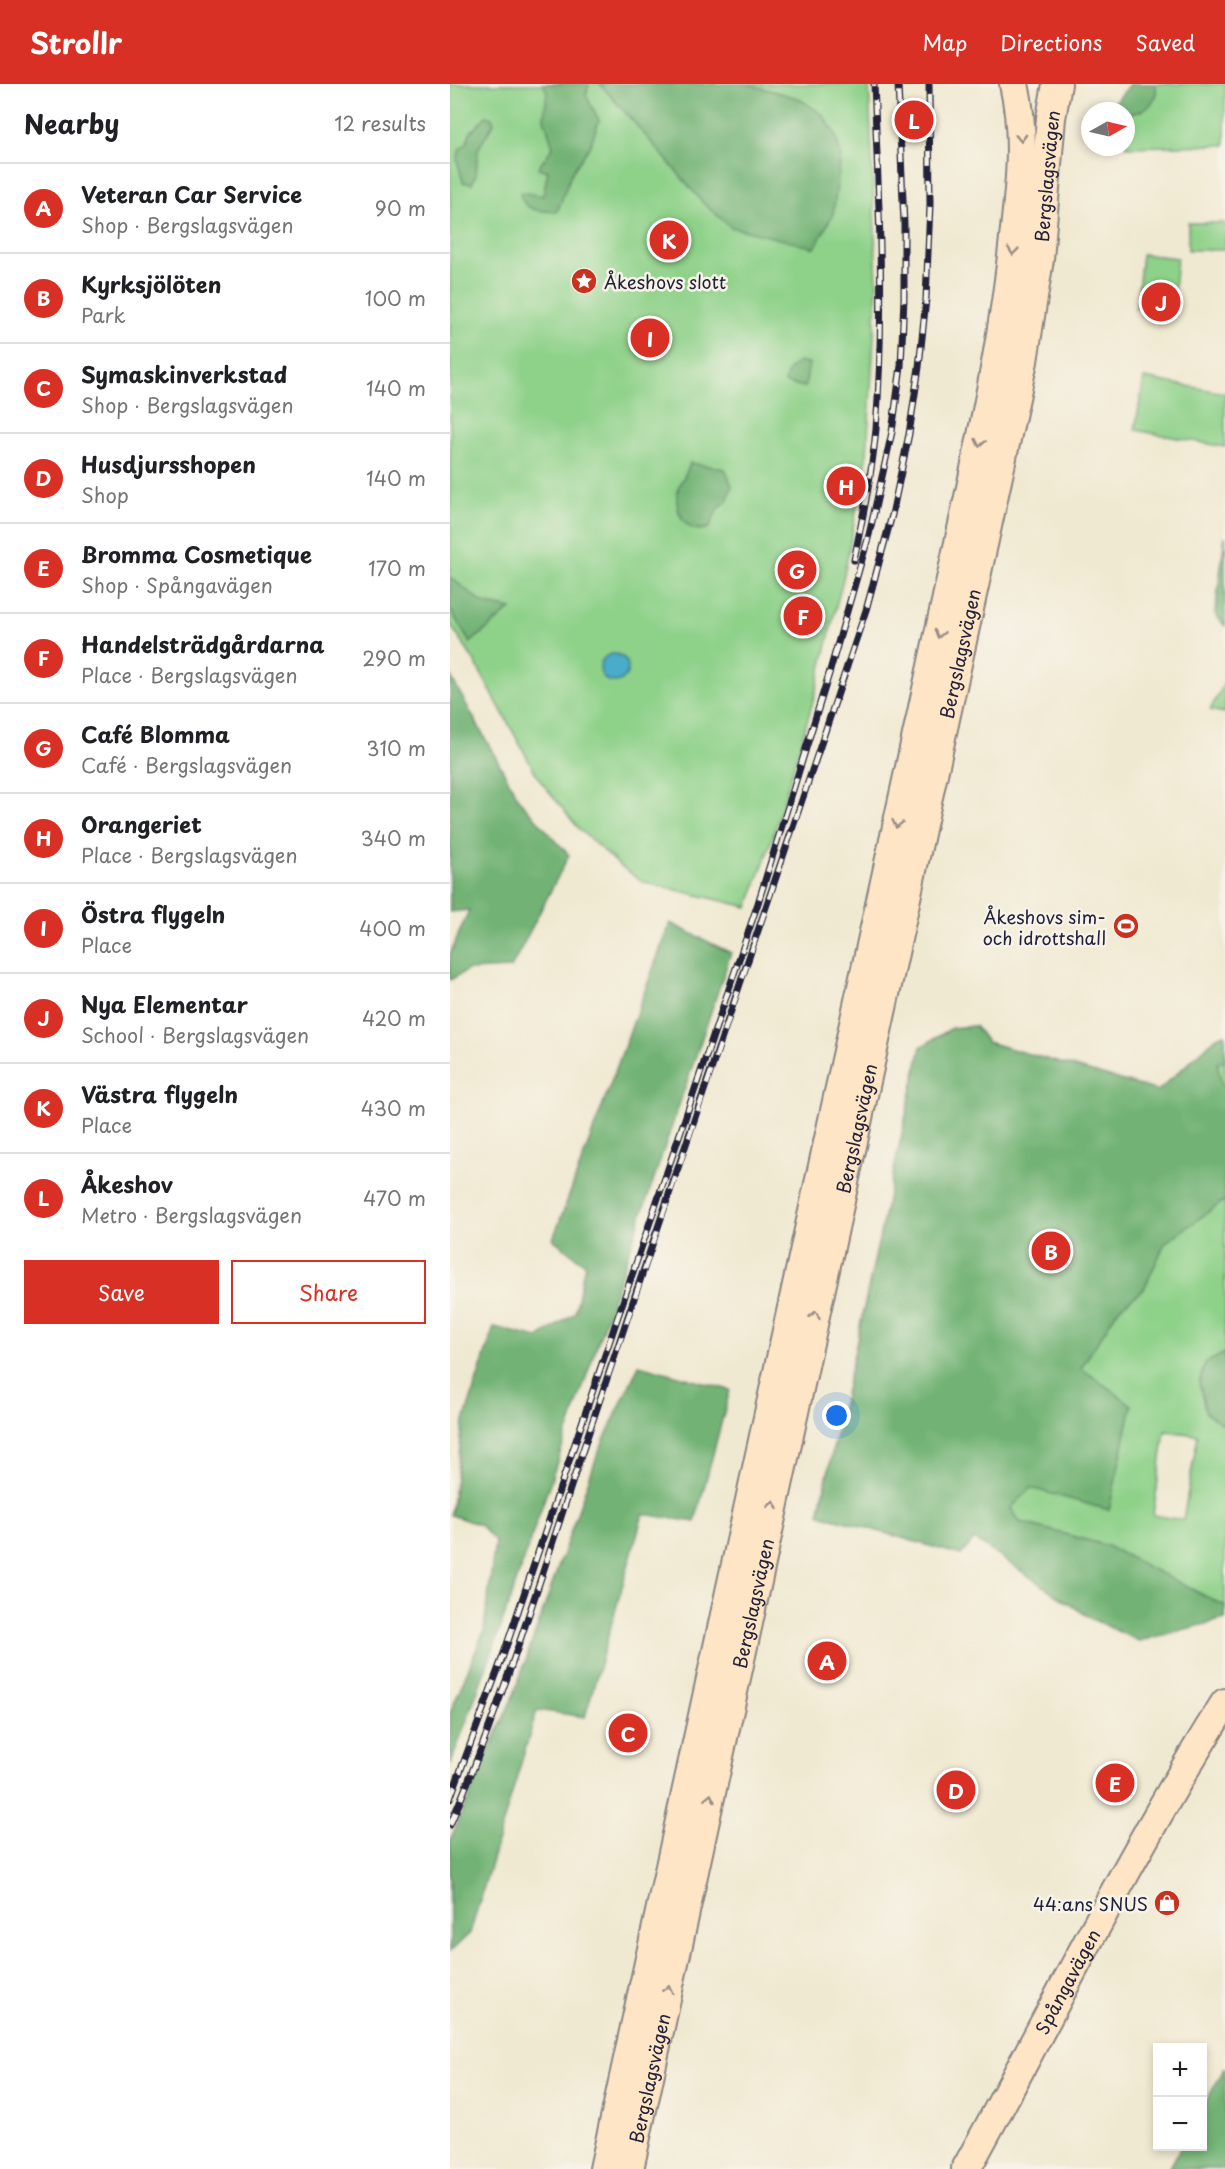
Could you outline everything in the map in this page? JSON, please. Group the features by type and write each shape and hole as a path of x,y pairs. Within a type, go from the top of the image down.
{"main road":[{"name":"Bergslagsvägen","path":"604,2169 955,561 1002,336 1022,163 1018,101 1014,84"},
{"name":"Bergslagsvägen","path":"629,2169 1023,361 1039,259 1051,118 1057,84"},
{"name":"Spångavägen","path":"966,2169 1104,1912 1184,1770 1225,1703"}],"green space":[{"path":"450,84 869,84 877,286 867,454 845,570 814,698 773,836 748,907 643,882 619,865 579,829 539,779 473,659 450,624"},
{"path":"543,84 589,84 586,95 599,120 590,146 572,172 557,212 528,207 520,192 543,196 548,171 538,168 553,147 544,118 547,92"},
{"path":"600,84 747,84 798,98 822,114 835,133 841,156 833,214 815,248 731,227 704,204"},
{"path":"1130,84 1156,84 1155,98 1144,109 1135,112 1135,102 1115,102"},
{"path":"1156,84 1225,84 1225,145 1135,147 1135,113 1141,111 1156,97"},
{"path":"486,116 492,118 494,123 478,149 476,174 472,184 463,182 457,159 460,149 467,143 470,133"},
{"path":"1188,223 1225,223 1225,250 1188,250"},
{"path":"1142,254 1177,258 1172,313 1136,309"},
{"path":"799,362 809,363 805,387 785,383 789,371"},
{"path":"1144,378 1225,393 1225,447 1135,430"},
{"path":"690,463 725,469 732,486 727,501 718,508 709,528 701,530 687,525 677,505 678,489"},
{"path":"1225,536 1225,626 1215,614"},
{"path":"450,577 483,603 511,609 470,643 450,609"},
{"path":"450,675 520,801 569,855 511,968 468,970 450,980 450,954 469,910 450,912"},
{"path":"1225,682 1225,713 1210,710"},
{"path":"670,923 731,953 497,1638 450,1766 450,1713 484,1631 495,1541 480,1525 451,1515 463,1424 494,1327 538,1338 575,1313 585,1264 553,1239"},
{"path":"975,1026 987,1042 1158,1091 1217,1037 1225,1034 1225,1412 1221,1423 1225,1423 1225,1619 1139,1641 1092,1619 974,1539 961,1555 819,1514 921,1047 952,1028","holes":["1165,1431 1198,1435 1183,1520 1153,1515"]},
{"path":"975,1026 987,1042 1158,1091 1217,1037 1225,1034 1225,1061 1217,1063 1222,1086 1225,1086 1225,1200 1165,1243 1144,1289 1119,1308 1081,1368 1132,1405 1109,1510 1031,1488 1011,1508 1020,1522 1105,1545 1225,1606 1225,1619 1139,1641 1092,1619 974,1539 961,1555 819,1514 921,1047 952,1028"},
{"path":"1225,1353 1225,1423 1221,1423 1206,1413 1199,1383 1205,1363"},
{"path":"639,1365 730,1390 695,1522 643,1514 585,1717 537,1710 470,1933 450,1952 450,1840 514,1694 598,1453"},
{"path":"1225,2067 1225,2169 1169,2169 1179,2151 1207,2151 1207,2100"}],"water":[{"path":"614,654 624,658 628,668 624,678 614,682 604,678 600,668 604,658"}],"railway":[{"path":"854,560 872,462 879,386 880,257 874,84"},
{"path":"450,1799 503,1656 758,903 829,674 869,535 892,432 901,366 904,224 898,84"},
{"path":"450,1825 490,1725 526,1622 866,610 892,515 909,434 919,367 926,299 930,205 929,84"}],"place":[{"name":"Åkeshov","path":"914,120"},
{"name":"Västra flygeln","path":"669,240"},
{"name":"Åkeshovs slott","path":"584,281"},
{"name":"Nya Elementar","path":"1161,302"},
{"name":"Östra flygeln","path":"650,338"},
{"name":"Orangeriet","path":"846,486"},
{"name":"Café Blomma","path":"797,570"},
{"name":"Handelsträdgårdarna","path":"803,616"},
{"name":"Åkeshovs sim- och idrottshall","path":"1126,926"},
{"name":"Kyrksjölöten","path":"1051,1251"},
{"name":"Veteran Car Service","path":"827,1661"},
{"name":"Symaskinverkstad","path":"628,1733"},
{"name":"Bromma Cosmetique","path":"1115,1783"},
{"name":"Husdjursshopen","path":"956,1790"},
{"name":"44:ans SNUS","path":"1167,1903"}]}
